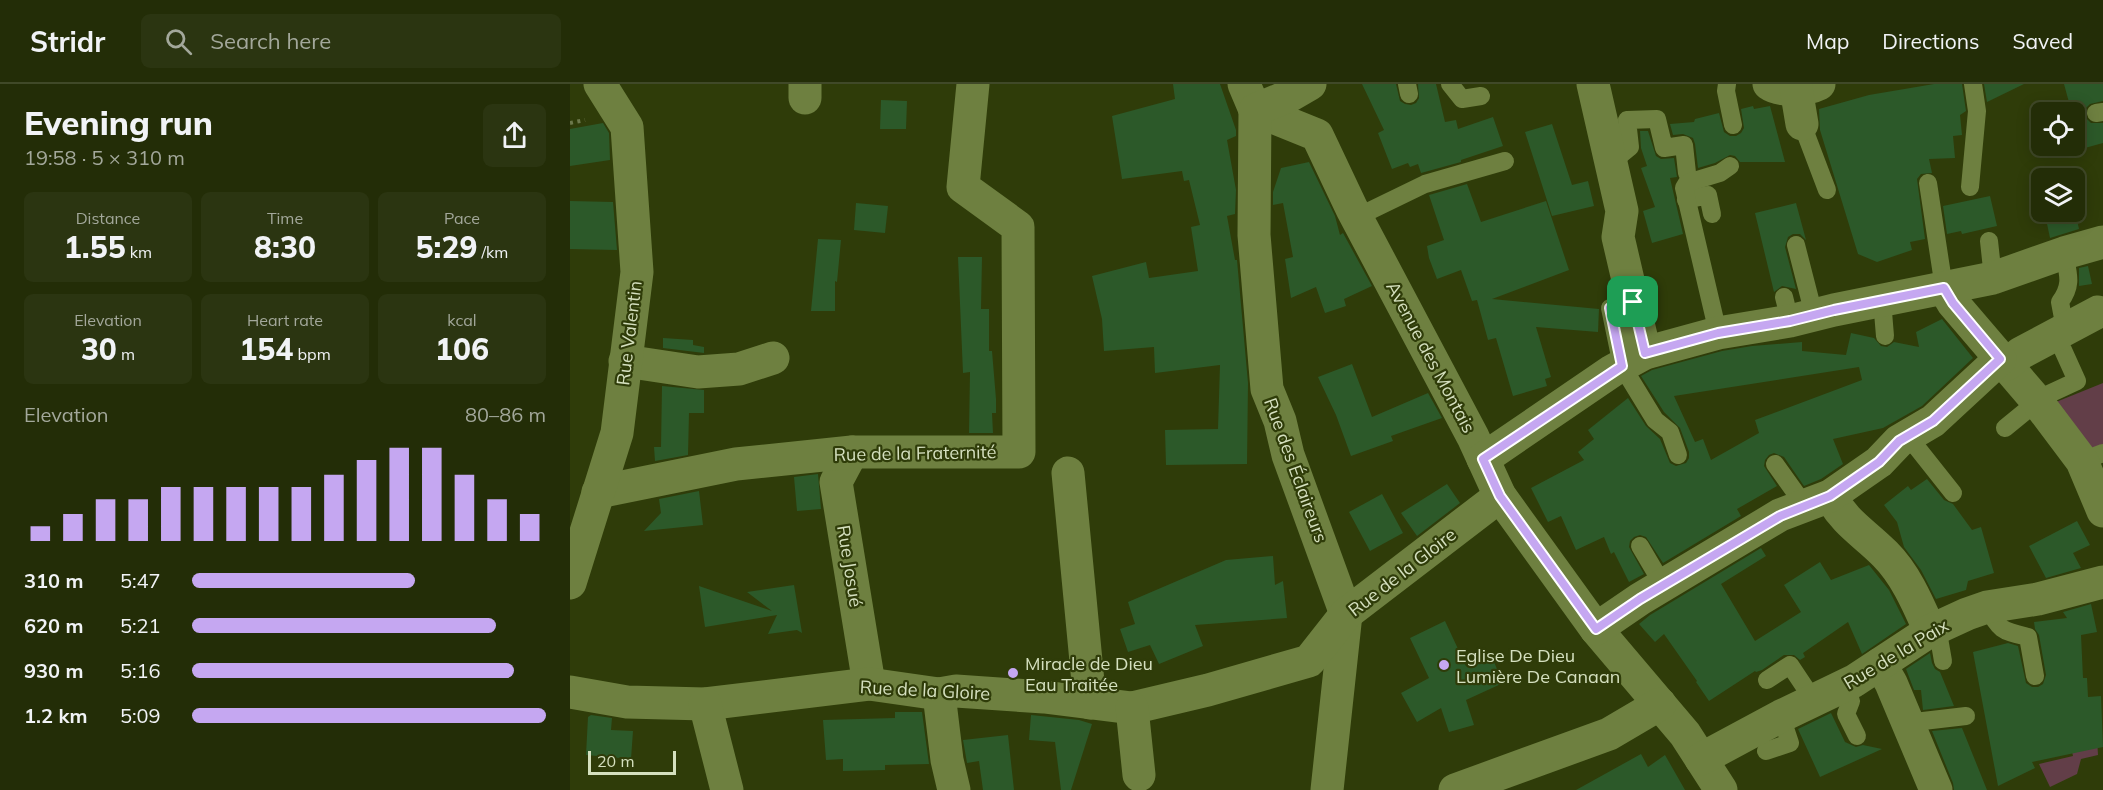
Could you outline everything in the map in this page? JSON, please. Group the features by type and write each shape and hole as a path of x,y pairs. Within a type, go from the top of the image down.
{"street":[{"name":"Rue Valentin","path":"570,583 617,433 637,272 627,127 600,84"},
{"name":"Rue de la Fraternité","path":"598,492 736,464 852,452 1019,452 1018,227 963,187 973,84"},
{"path":"1250,97 1292,95 1310,84"},
{"path":"1593,84 1622,211 1618,237 1633,302 1634,360"},
{"path":"1795,85 1802,124"},
{"name":"Avenue des Montais","path":"1250,97 1317,135 1500,496 1596,629 1685,734 1721,790"},
{"name":"Rue des Éclaireurs","path":"1250,97 1254,235 1267,389 1346,614 1327,790"},
{"path":"1483,459 1634,360 1796,311 1882,300 1993,278 2103,242"},
{"path":"1944,288 1953,303 2036,400 2092,457 2103,511"},
{"path":"1596,629 1663,585 1780,516 1817,501 1879,462 1899,441 1933,421 2003,361 2066,339 2100,310"},
{"path":"625,361 698,372 739,369 773,358"},
{"name":"Rue Josué","path":"852,452 836,482 869,684"},
{"path":"1068,474 1090,703"},
{"name":"Rue de la Gloire","path":"570,692 627,702 705,704 869,684 939,694 956,691 1044,697 1132,708 1208,690 1309,661 1346,614 1500,496"},
{"path":"1817,501 1841,515 1886,555 1907,582 1930,631"},
{"name":"Rue de la Paix","path":"1701,759 1781,716 1844,687 1930,631 1966,614 1987,607 2038,598 2103,582"},
{"path":"1880,664 1891,683 1936,790"},
{"path":"939,694 947,760 954,790"},
{"path":"705,704 727,790"},
{"path":"1455,790 1609,734 1660,704"},
{"path":"1132,708 1139,775"}],"lane":[{"path":"1450,84 1462,99 1481,96"},
{"path":"1727,84 1726,91 1733,125"},
{"path":"1970,187 1977,111 1973,84"},
{"path":"1610,157 1619,156 1630,147 1627,120 1657,119 1664,148 1684,145 1687,173"},
{"path":"1802,124 1827,190"},
{"path":"1357,217 1425,184 1505,161"},
{"path":"1718,333 1684,188 1687,183 1720,173 1730,166"},
{"path":"1928,183 1944,288"},
{"path":"1686,200 1708,195 1712,214"},
{"path":"1989,241 1993,278"},
{"path":"1796,245 1796,311"},
{"path":"2006,428 2027,411 2036,400 2077,381 2066,339 2061,302 2068,291 2069,283 2064,253"},
{"path":"1882,300 1886,336"},
{"path":"1634,360 1655,420 1670,432 1678,455"},
{"path":"1907,435 1953,493"},
{"path":"1775,464 1800,496 1817,501"},
{"path":"1640,546 1663,585"},
{"path":"1987,607 1995,623 2004,631 2028,637 2035,676"},
{"path":"1930,631 1939,638 1943,661"},
{"path":"1767,680 1790,665 1814,700"},
{"path":"1844,687 1851,702 1846,714 1857,736"},
{"path":"1766,751 1790,743 1781,716"},
{"path":"1909,728 1923,721 1966,716"}],"shaded area":[{"path":"2103,383 2103,445 2091,448 2056,402"},
{"path":"2096,723 2098,755 2081,759 2077,774 2050,787 2039,764 2073,756 2066,724"}],"building":[{"path":"1173,84 1220,84 1236,130 1236,136 1227,140 1236,190 1235,214 1227,216 1235,260 1237,260 1248,383 1247,464 1166,465 1165,430 1218,429 1220,365 1155,373 1154,347 1104,351 1102,319 1092,276 1146,262 1149,278 1198,271 1191,227 1200,225 1189,180 1184,181 1182,171 1122,179 1112,116 1175,99"},
{"path":"1362,84 1396,84 1400,101 1411,105 1419,98 1418,84 1436,84 1445,122 1456,120 1458,129 1493,117 1503,146 1461,160 1461,162 1421,173 1418,164 1410,167 1408,163 1392,169 1378,133 1384,130"},
{"path":"1934,84 1962,84 1966,111 1960,115 1962,135 1953,136 1955,158 1929,159 1932,173 1921,174 1917,179 1925,239 1910,242 1912,250 1877,262 1858,254 1820,130 1819,109 1869,95"},
{"path":"1984,84 2024,84 1987,102"},
{"path":"2064,84 2103,84 2103,101 2090,104 2085,114 2085,102 2069,102"},
{"path":"881,100 907,101 906,129 880,129"},
{"path":"1753,106 1754,109 1770,106 1785,162 1740,162 1735,156 1730,155 1698,168 1693,138 1683,134 1673,135 1670,124 1694,122 1695,119 1719,113 1724,132 1730,136 1736,136 1744,128 1741,109"},
{"path":"2085,114 2091,123 2103,123 2103,143 2085,148"},
{"path":"603,123 609,133 610,160 570,166 570,129"},
{"path":"1552,124 1572,185 1588,181 1594,206 1552,216 1525,132"},
{"path":"1640,131 1648,131 1656,156 1661,159 1674,158 1677,177 1670,178 1683,234 1652,243 1643,211 1655,207 1641,168 1647,166 1641,148"},
{"path":"1309,162 1335,216 1340,235 1343,233 1372,286 1344,299 1346,306 1325,313 1316,287 1291,298 1285,259 1293,257 1283,203 1273,205 1273,192 1281,168"},
{"path":"1467,184 1481,222 1546,201 1569,270 1492,299 1599,309 1598,332 1536,327 1551,377 1545,379 1547,386 1513,396 1496,338 1488,340 1477,300 1472,301 1461,270 1437,279 1427,246 1444,240 1429,195"},
{"path":"1990,196 1997,226 1962,234 1961,231 1947,234 1943,206"},
{"path":"570,201 613,202 617,250 570,249"},
{"path":"856,203 888,206 885,233 854,230"},
{"path":"1796,203 1806,240 1800,234 1793,234 1788,237 1785,247 1796,289 1782,286 1774,292 1755,213"},
{"path":"2047,222 2077,222 2079,229 2050,238"},
{"path":"818,239 841,240 837,282 835,281 835,311 811,311"},
{"path":"958,257 982,257 981,309 989,309 989,351 992,351 996,399 996,413 992,413 993,433 969,433 970,372 963,373"},
{"path":"2088,266 2092,284 2079,286 2079,268"},
{"path":"1942,319 1973,358 1922,406 1883,428 1833,439 1843,464 1821,479 1804,486 1784,457 1774,453 1769,455 1764,466 1777,486 1737,509 1741,516 1663,563 1646,537 1640,535 1634,537 1629,547 1644,574 1629,582 1614,552 1611,554 1604,537 1576,550 1561,516 1548,522 1531,488 1584,460 1578,452 1594,439 1588,430 1628,398 1646,426 1660,439 1670,463 1676,466 1686,463 1689,452 1680,428 1664,412 1641,376 1652,370 1722,351 1802,342 1802,351 1846,355 1851,333 1874,338 1881,346 1887,347 1894,342 1919,347 1916,332","holes":["1859,367 1862,380 1755,420 1759,433 1711,460 1703,439 1695,442 1674,396"]},
{"path":"663,338 693,340 693,345 704,347 704,353 663,348"},
{"path":"1352,364 1372,417 1428,393 1442,418 1391,436 1393,441 1351,456 1336,415 1318,377"},
{"path":"662,386 704,390 704,413 689,413 688,455 655,461 654,447 661,447"},
{"path":"818,474 821,509 797,511 794,477"},
{"path":"1927,479 1944,500 1953,504 1972,530 1981,527 1994,573 1968,581 1966,590 1936,599 1921,570 1904,547 1897,522 1884,505 1908,486 1911,490"},
{"path":"1447,484 1460,503 1417,536 1401,513"},
{"path":"699,491 703,525 644,531 661,513 659,499"},
{"path":"1382,494 1403,533 1370,551 1349,512"},
{"path":"2077,521 2090,545 2073,553 2081,568 2046,578 2029,546"},
{"path":"1761,548 1766,556 1721,584 1755,641 1801,612 1784,585 1820,562 1831,580 1869,565 1889,590 1906,624 1862,654 1848,622 1803,653 1805,657 1800,660 1794,655 1784,655 1709,701 1664,634 1655,642 1639,624 1650,615"},
{"path":"1273,556 1275,585 1283,581 1287,618 1195,625 1203,646 1159,664 1150,645 1128,652 1120,629 1135,624 1128,602 1226,560"},
{"path":"794,585 802,633 797,630 768,634 777,615 705,627 699,586 772,611 747,592"},
{"path":"2091,604 2097,632 2081,635 2083,678 2087,678 2088,697 2101,696 2103,747 2032,762 2035,768 1998,786 1973,652 2008,643 2018,646 2026,683 2032,687 2038,687 2043,684 2046,675 2039,635 2034,622 2067,618 2063,612"},
{"path":"1445,621 1466,666 1491,655 1503,683 1466,700 1474,725 1449,732 1441,708 1417,722 1401,693 1429,678 1410,638"},
{"path":"1930,653 1932,663 1940,672 1954,706 1923,710 1921,690 1914,690 1906,669"},
{"path":"895,712 922,712 929,764 885,765 885,770 843,771 843,759 826,760 823,720 895,718"},
{"path":"1831,713 1845,742 1856,747 1863,745 1882,749 1820,777 1798,729"},
{"path":"591,715 612,718 611,730 633,731 631,759 586,755 588,717"},
{"path":"1031,715 1079,720 1092,724 1071,790 1061,790 1055,742 1029,740"},
{"path":"1962,728 1987,790 1954,790 1932,731"},
{"path":"1008,735 1014,790 983,790 979,761 967,763 963,740"},
{"path":"1641,754 1648,767 1665,755 1685,790 1576,790"}],"place":[{"name":"Eglise De Dieu Lumière De Canaan","path":"1444,665"},
{"name":"Miracle de Dieu Eau Traitée","path":"1013,673"}],"route":[{"path":"1944,288 1953,303 2000,359 1933,421 1899,441 1879,462 1830,496 1780,516 1640,599 1596,629 1500,496 1483,459 1622,366 1610,308 1633,302 1645,353 1718,333 1790,321 1944,288"}]}
